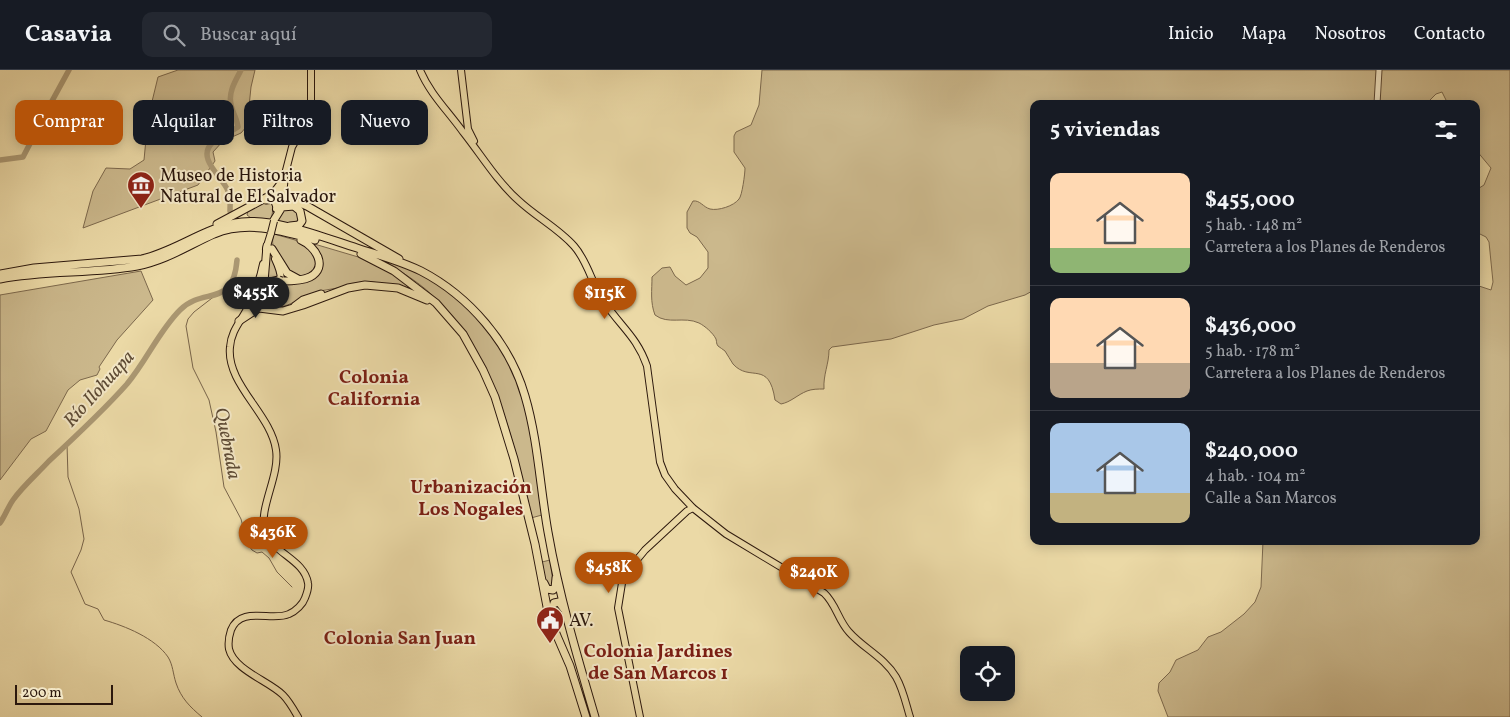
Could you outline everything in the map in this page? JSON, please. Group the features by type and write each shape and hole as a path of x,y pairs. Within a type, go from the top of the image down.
{"highway":[{"path":"191,240 273,194 284,180"},
{"path":"284,180 283,191 287,197 307,206 420,270 459,298 488,325 506,352 517,374 527,404 548,534 595,717"},
{"path":"277,207 275,200 271,198 247,210 245,215 253,221 355,248 420,270"},
{"path":"0,279 31,274 136,266 166,257 214,234 253,227 281,228 292,226 300,224 302,216 298,208 292,205 284,206 279,210 274,220"},
{"path":"0,274 34,268 134,261 159,254 223,226 253,221"},
{"path":"249,306 262,288 270,282 303,279 311,276 317,270 319,261 317,253 306,242 281,228"},
{"path":"281,228 374,260 412,284 436,303 454,323 473,350 495,397 531,525 545,599 557,636 570,666 586,717"},
{"path":"269,248 288,273 295,278 303,279"},
{"path":"269,248 262,285 263,296 266,302 275,307 295,306 359,286 378,285 398,288 426,300 454,323"},
{"path":"295,306 315,295 330,294"},
{"path":"238,323 259,308 281,311 322,297"},
{"path":"541,573 546,587 550,590 555,588 557,573"},
{"path":"557,636 552,612 554,603 562,604 569,621"}],"main road":[{"path":"298,717 284,696 244,668 234,659 230,650 231,631 238,621 254,615 279,616 290,614 304,601 308,589 307,579 302,569 274,546 265,530 264,516 275,472 276,449 270,434 237,379 231,362 230,347 238,323 249,306 259,282 269,248 292,148 310,118 311,70"},
{"path":"420,70 433,96 451,116 486,165 518,201 563,235 576,248 604,301 636,341 647,366 661,467 675,489 693,508 726,534 824,593 834,604 848,631 888,666 896,676 910,717"},
{"path":"461,70 468,128 476,150"},
{"path":"451,116 458,119 466,111"},
{"path":"238,323 255,304 277,290 280,284 280,270 269,248"},
{"path":"640,717 618,608 622,583 626,573 645,550 687,510 693,508"}],"street":[{"path":"1377,100 1379,70"}],"shaded area":[{"path":"178,70 255,70 250,100 244,100 244,130 234,136 234,100 152,100 158,77"},
{"path":"762,70 1510,70 1510,717 1168,717 1158,691 1159,683 1170,672 1176,660 1198,650 1208,637 1221,632 1244,614 1255,602 1261,587 1263,545 1480,545 1480,286 1491,290 1493,282 1489,242 1486,237 1480,234 1480,188 1484,185 1491,168 1480,155 1480,100 1446,100 1442,92 1436,94 1430,100 1030,100 1030,292 988,306 963,319 934,325 891,339 832,347 829,350 824,389 807,391 781,404 775,400 768,380 764,376 739,369 733,364 725,351 718,346 715,337 706,328 693,321 660,318 655,315 652,301 652,277 662,268 670,267 675,276 686,285 700,278 708,268 708,252 697,237 690,233 687,228 687,212 693,201 710,209 726,207 737,202 743,185 745,168 734,152 734,136 736,132 751,125 759,105"},
{"path":"145,145 219,145 213,152 215,161 198,185 83,228 93,191 106,168 130,169 144,160"},
{"path":"268,200 274,204 271,220 251,218 247,215 248,211"},
{"path":"283,209 297,209 300,221 291,224 277,221"},
{"path":"274,234 295,240 312,250 316,262 314,269 308,274 300,276 293,274 274,248"},
{"path":"311,243 365,259 391,272 426,297 395,285 372,282 320,291 285,306 278,307 266,299 282,282 299,282 320,269"},
{"path":"268,247 278,270 279,279 264,283"},
{"path":"381,259 420,273 438,284 471,311 498,344 518,381 524,401 542,515 531,518 517,458 498,397 470,341 452,316 431,294"},
{"path":"141,271 153,300 117,340 99,367 97,375 80,380 68,390 46,431 31,439 0,480 0,295"},
{"path":"550,560 552,587 549,587 545,580 542,562"}],"waterway":[{"path":"53,100 69,70"},
{"name":"Río Ilohuapa","path":"230,211 229,193 212,168 207,155 212,143 238,127 230,100 233,86 241,70"},
{"path":"0,160 23,157 29,145"},
{"name":"Río Ilohuapa","path":"0,523 13,500 26,485 127,384 180,310 198,299 224,291 230,285 237,260"},
{"name":"Quebrada","path":"216,295 188,319 186,326 193,368 209,400 224,487 241,519 247,543 252,550 257,553 262,552 269,558 277,572 292,587"},
{"path":"67,444 68,477 79,509 84,539 71,572 85,604 98,609 104,620 139,634 162,650 170,660 180,693 202,717"}],"place":[{"name":"Museo de Historia Natural de El Salvador","path":"141,209"},
{"name":"AV.","path":"550,644"}],"district":[{"name":"Colonia California","path":"374,387"},
{"name":"Urbanización Los Nogales","path":"471,497"},
{"name":"Colonia San Juan","path":"400,637"},
{"name":"Colonia Jardines de San Marcos 1","path":"658,661"}]}
